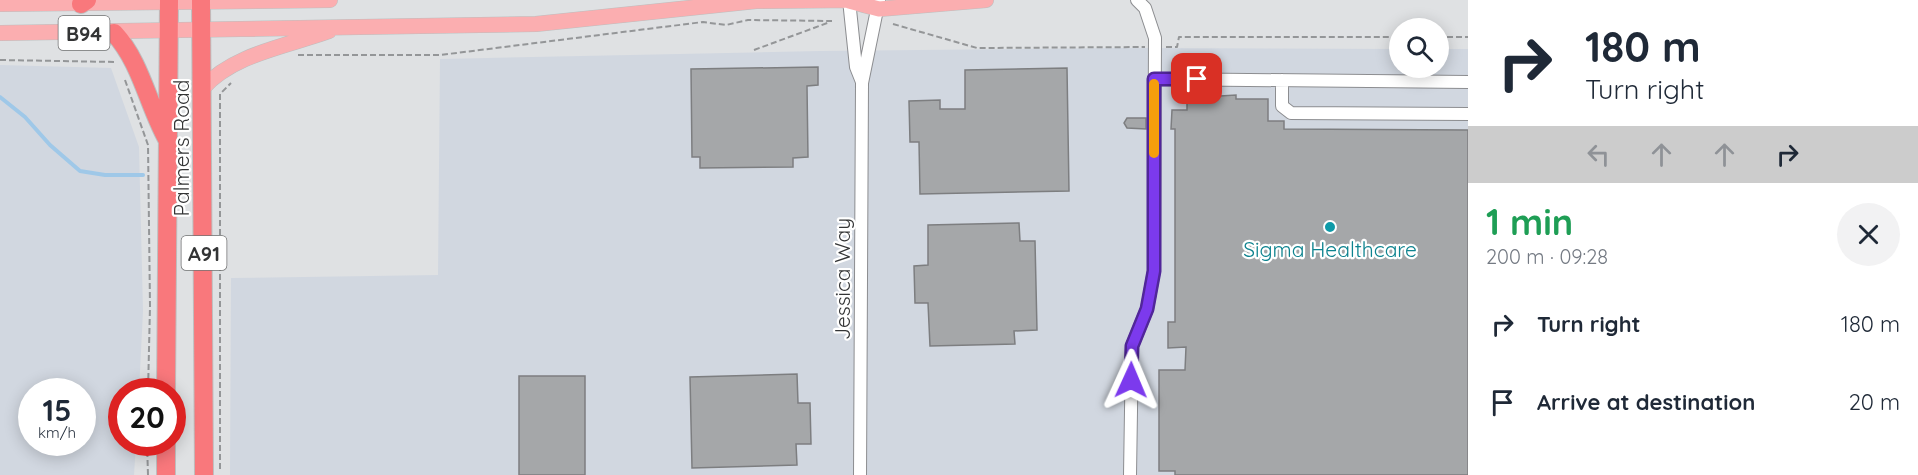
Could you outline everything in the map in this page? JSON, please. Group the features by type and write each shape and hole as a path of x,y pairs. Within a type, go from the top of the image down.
{"highway":[{"name":"Palmers Road","path":"201,1 204,475"},
{"name":"Palmers Road","path":"166,378 169,2"},
{"path":"114,33 133,60 153,115 168,140"},
{"path":"166,456 166,475"}],"main road":[{"name":"B94","path":"0,4 330,0"},
{"name":"B94","path":"0,33 114,33 536,24 754,0 851,0 879,4 986,0"},
{"path":"203,88 233,64 343,27"}],"street":[{"name":"Jessica Way","path":"851,0 856,67 862,83"},
{"path":"1130,475 1132,346 1147,309 1154,271 1154,47 1152,25 1145,8 1137,0"},
{"name":"Jessica Way","path":"860,475 862,83 879,4"},
{"path":"1154,79 1468,82"},
{"path":"1282,80 1282,106 1292,113 1468,114"}],"path":[{"path":"289,58 299,55 440,55 703,22 726,25 748,20 832,21 754,50"},
{"path":"893,24 977,48 1177,47 1179,37 1389,37"},
{"path":"1449,37 1468,37"},
{"path":"0,60 118,62"},
{"path":"122,73 148,145 148,378"},
{"path":"220,475 220,94 234,80"},
{"path":"147,456 148,475"}],"shaded area":[{"path":"1123,48 1389,49 1389,78 1449,78 1449,49 1468,49 1468,475 230,475 231,278 438,275 440,59 820,51"},
{"path":"0,65 111,68 139,147 143,311 140,378 108,378 108,456 135,456 134,475 0,475"}],"building":[{"path":"818,67 818,85 807,86 808,157 793,158 793,167 700,168 700,157 692,157 691,69"},
{"path":"1067,68 1069,191 920,194 919,142 910,142 909,101 940,100 940,109 965,109 965,70"},
{"name":"Sigma Healthcare","path":"1187,92 1220,93 1220,96 1236,95 1236,99 1268,99 1268,121 1284,121 1284,129 1468,130 1468,475 1175,475 1175,471 1159,471 1159,370 1185,370 1186,347 1168,348 1168,322 1175,322 1175,129 1171,129 1172,110 1187,110"},
{"path":"1127,118 1146,118 1146,129 1127,128 1124,123"},
{"path":"1019,223 1020,241 1035,241 1037,330 1014,331 1015,344 930,346 928,303 915,303 914,266 928,265 928,225"},
{"path":"797,374 798,403 810,403 811,444 796,444 797,465 692,468 690,377"},
{"path":"519,376 585,376 585,475 519,475"}],"waterway":[{"path":"0,97 25,117 50,145 80,171 105,175 143,175"}],"slow traffic":[{"path":"1154,84 1154,153"}],"place":[{"name":"Sigma Healthcare","path":"1330,227"}],"route":[{"path":"1131,380 1132,346 1147,309 1154,271 1154,79 1197,79"}]}
